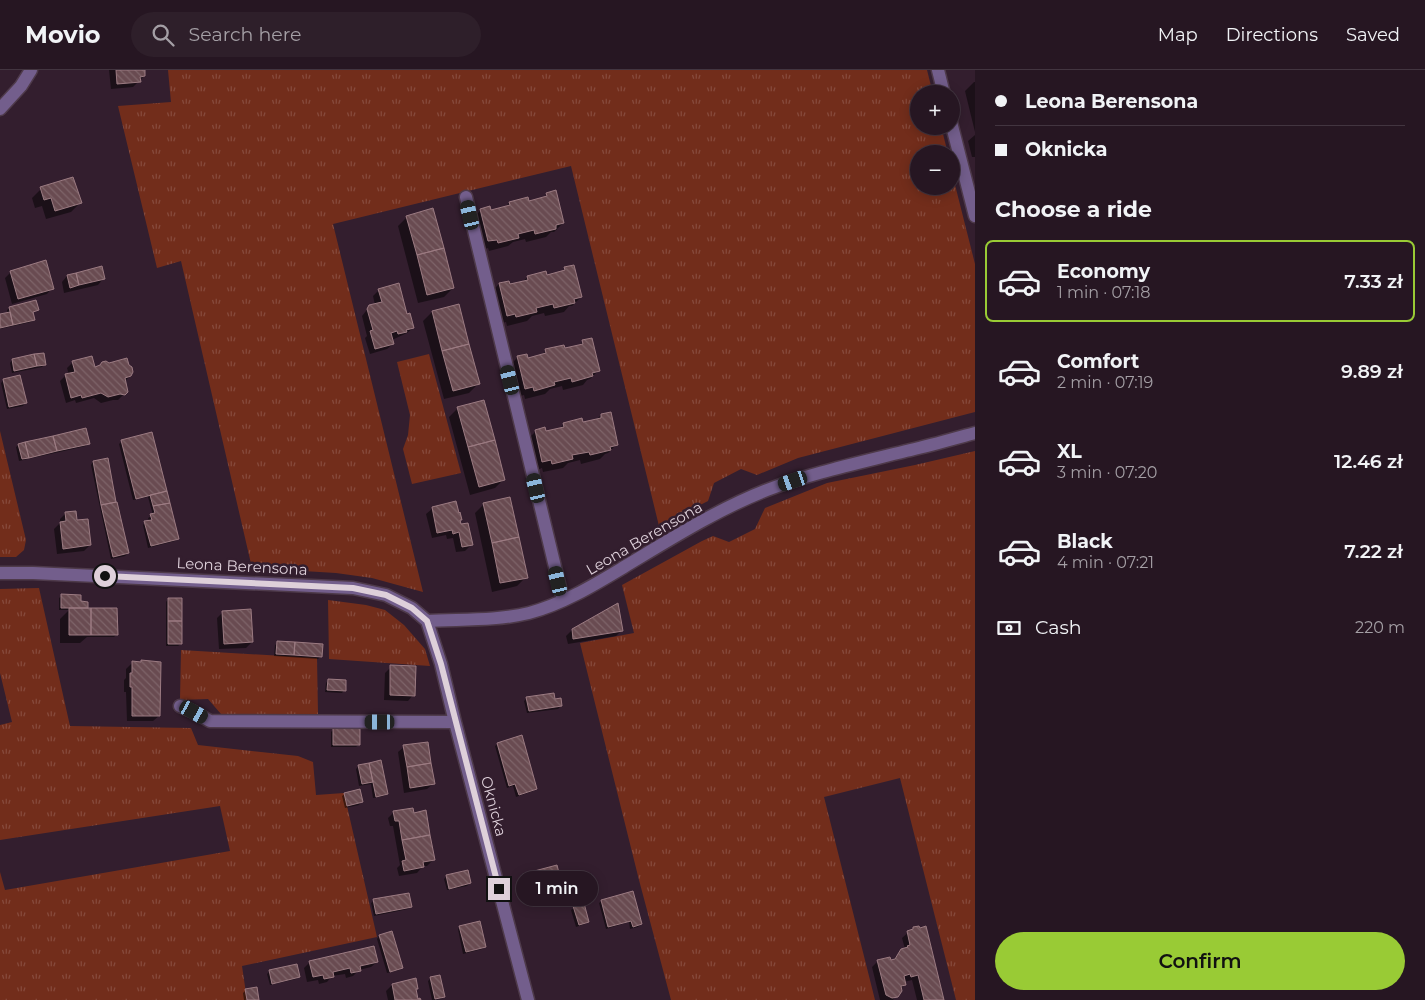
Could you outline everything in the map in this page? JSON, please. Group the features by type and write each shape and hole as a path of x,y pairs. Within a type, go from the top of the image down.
{"street":[{"path":"0,109 21,86 31,70"},
{"path":"938,70 942,85"},
{"path":"954,135 975,216"},
{"path":"466,197 563,600"},
{"name":"Leona Berensona","path":"0,573 42,573 353,588 386,595 412,608 427,621 512,616 530,612 587,589 667,542 767,490 844,466 975,433"},
{"name":"Oknicka","path":"427,621 441,664 528,1000"},
{"path":"180,706 210,721 455,722"}],"green space":[{"path":"168,70 927,70 931,85 910,85 910,135 943,135 946,145 910,145 910,195 958,195 975,264 975,412 798,458 757,475 741,469 714,483 708,501 659,526 571,166 333,224 423,592 372,578 336,573 252,568 181,261 157,268 118,106 171,102"},
{"path":"429,354 461,473 412,484 403,449 408,435 410,415 397,362"},
{"path":"0,431 26,540 24,550 16,557 0,557"},
{"path":"975,451 975,1000 956,1000 900,778 824,797 875,1000 671,1000 580,643 634,633 622,585 713,536 729,542 755,529 765,508 827,483"},
{"path":"39,588 70,726 191,728 198,745 298,756 313,762 316,795 344,793 377,937 242,966 247,1000 0,1000 0,872 5,890 230,851 220,806 0,840 0,725 12,722 0,673 0,589"},
{"path":"328,600 366,605 385,610 404,625 425,649 430,666 329,659"},
{"path":"181,650 317,658 318,714 221,714 208,699 180,700"}],"building":[{"path":"116,70 145,70 145,76 140,77 141,82 117,84"},
{"path":"73,177 82,203 55,211 51,198 44,200 40,187"},
{"path":"556,190 564,223 556,225 556,229 535,234 534,230 518,234 519,238 498,243 497,240 488,241 480,209 490,206 491,210 510,205 509,202 528,197 529,201 547,196 546,193"},
{"path":"433,208 444,248 417,255 406,216"},
{"path":"444,248 454,288 427,295 417,255"},
{"path":"46,260 54,289 18,299 10,271"},
{"path":"574,265 582,297 574,299 575,303 554,308 553,304 536,308 537,312 516,317 515,314 507,316 499,283 509,281 510,284 528,280 527,276 546,271 547,275 565,270 564,267"},
{"path":"102,266 105,279 79,285 76,273"},
{"path":"76,273 79,285 70,288 67,275"},
{"path":"399,283 407,314 410,313 414,328 398,334 397,331 391,333 394,344 375,349 370,331 373,330 367,309 369,305 382,302 378,289"},
{"path":"36,300 39,310 33,312 35,320 13,325 9,307"},
{"path":"459,304 469,344 442,351 432,311"},
{"path":"10,312 13,325 0,328 0,314"},
{"path":"592,338 600,371 592,373 593,376 572,382 571,378 554,382 555,385 534,391 533,387 525,389 517,356 527,354 528,358 546,353 545,349 564,345 565,348 583,344 582,340"},
{"path":"469,344 480,384 453,391 442,351"},
{"path":"44,353 46,365 37,366 34,354"},
{"path":"34,354 37,366 14,371 12,359"},
{"path":"92,356 95,367 102,362 106,361 109,363 127,358 133,372 131,376 125,378 128,392 125,395 120,394 108,397 101,393 82,398 81,395 71,398 65,374 75,372 72,361"},
{"path":"20,375 27,403 9,407 3,379"},
{"path":"484,400 495,440 468,447 457,407"},
{"path":"611,412 618,445 610,447 611,450 590,455 589,452 572,455 573,459 552,464 551,460 542,462 535,430 545,427 546,431 564,427 563,423 582,418 583,422 601,418 601,414"},
{"path":"86,428 90,444 57,451 53,436"},
{"path":"152,432 167,491 136,499 121,440"},
{"path":"53,436 57,451 29,458 25,442"},
{"path":"495,440 505,480 479,487 468,447"},
{"path":"25,442 29,458 22,459 18,444"},
{"path":"108,458 116,502 101,505 93,461"},
{"path":"167,491 170,503 153,506 150,495"},
{"path":"510,497 519,537 492,543 483,503"},
{"path":"456,501 462,520 460,520 461,524 468,523 473,545 462,547 459,532 453,534 452,530 437,533 432,507"},
{"path":"117,502 129,553 113,557 101,505"},
{"path":"170,503 179,539 151,546 144,521 152,520 150,514 155,513 153,506"},
{"path":"76,511 77,520 88,519 91,545 63,549 60,522 66,521 65,512"},
{"path":"519,537 528,578 500,583 492,543"},
{"path":"61,594 81,595 81,601 88,602 88,608 61,608"},
{"path":"168,598 182,598 182,621 168,621"},
{"path":"618,603 623,631 573,639 572,629"},
{"path":"69,608 91,608 91,635 69,635"},
{"path":"91,608 117,608 118,635 91,635"},
{"path":"251,609 253,642 224,644 222,611"},
{"path":"168,621 182,621 182,644 168,644"},
{"path":"277,641 295,642 294,655 276,654"},
{"path":"295,642 323,644 322,657 294,655"},
{"path":"141,660 161,662 160,716 132,716 130,673 132,673 132,661 141,662"},
{"path":"390,665 416,666 415,696 390,695"},
{"path":"328,679 346,680 346,691 327,690"},
{"path":"554,693 555,699 561,698 562,706 529,711 526,697"},
{"path":"333,728 360,728 360,745 333,745"},
{"path":"522,735 537,789 519,795 515,784 509,786 497,743"},
{"path":"428,742 431,763 407,767 403,745"},
{"path":"381,760 388,794 376,797 369,763"},
{"path":"369,763 373,782 362,784 358,765"},
{"path":"431,763 435,784 410,788 407,767"},
{"path":"360,789 363,802 347,806 344,793"},
{"path":"413,808 414,813 426,810 430,835 402,840 399,821 395,821 393,811"},
{"path":"430,835 435,860 423,862 424,867 404,871 402,861 406,860 402,840"},
{"path":"557,865 563,889 529,898 523,874"},
{"path":"468,870 471,883 449,889 446,875"},
{"path":"633,891 642,924 633,927 631,921 608,927 601,900"},
{"path":"409,893 412,907 376,914 373,899"},
{"path":"584,903 589,922 579,925 573,906"},
{"path":"480,921 486,947 466,952 459,926"},
{"path":"919,926 920,928 926,926 944,1000 924,1000 918,975 911,977 910,974 904,976 906,985 901,986 902,991 898,997 892,998 886,995 877,960 890,957 891,960 895,959 901,949 910,945 907,931"},
{"path":"392,931 403,968 390,972 379,935"},
{"path":"374,946 378,962 360,966 361,971 351,973 350,968 333,972 334,977 324,979 323,975 313,977 309,961"},
{"path":"297,964 300,977 272,984 269,970"},
{"path":"440,975 445,997 435,999 430,977"},
{"path":"416,978 418,999 420,998 421,1000 395,1000 392,984"},
{"path":"257,987 259,1000 247,1000 245,989"}],"route":[{"path":"105,576 353,588 386,595 412,608 427,621 441,664 499,889"}]}
